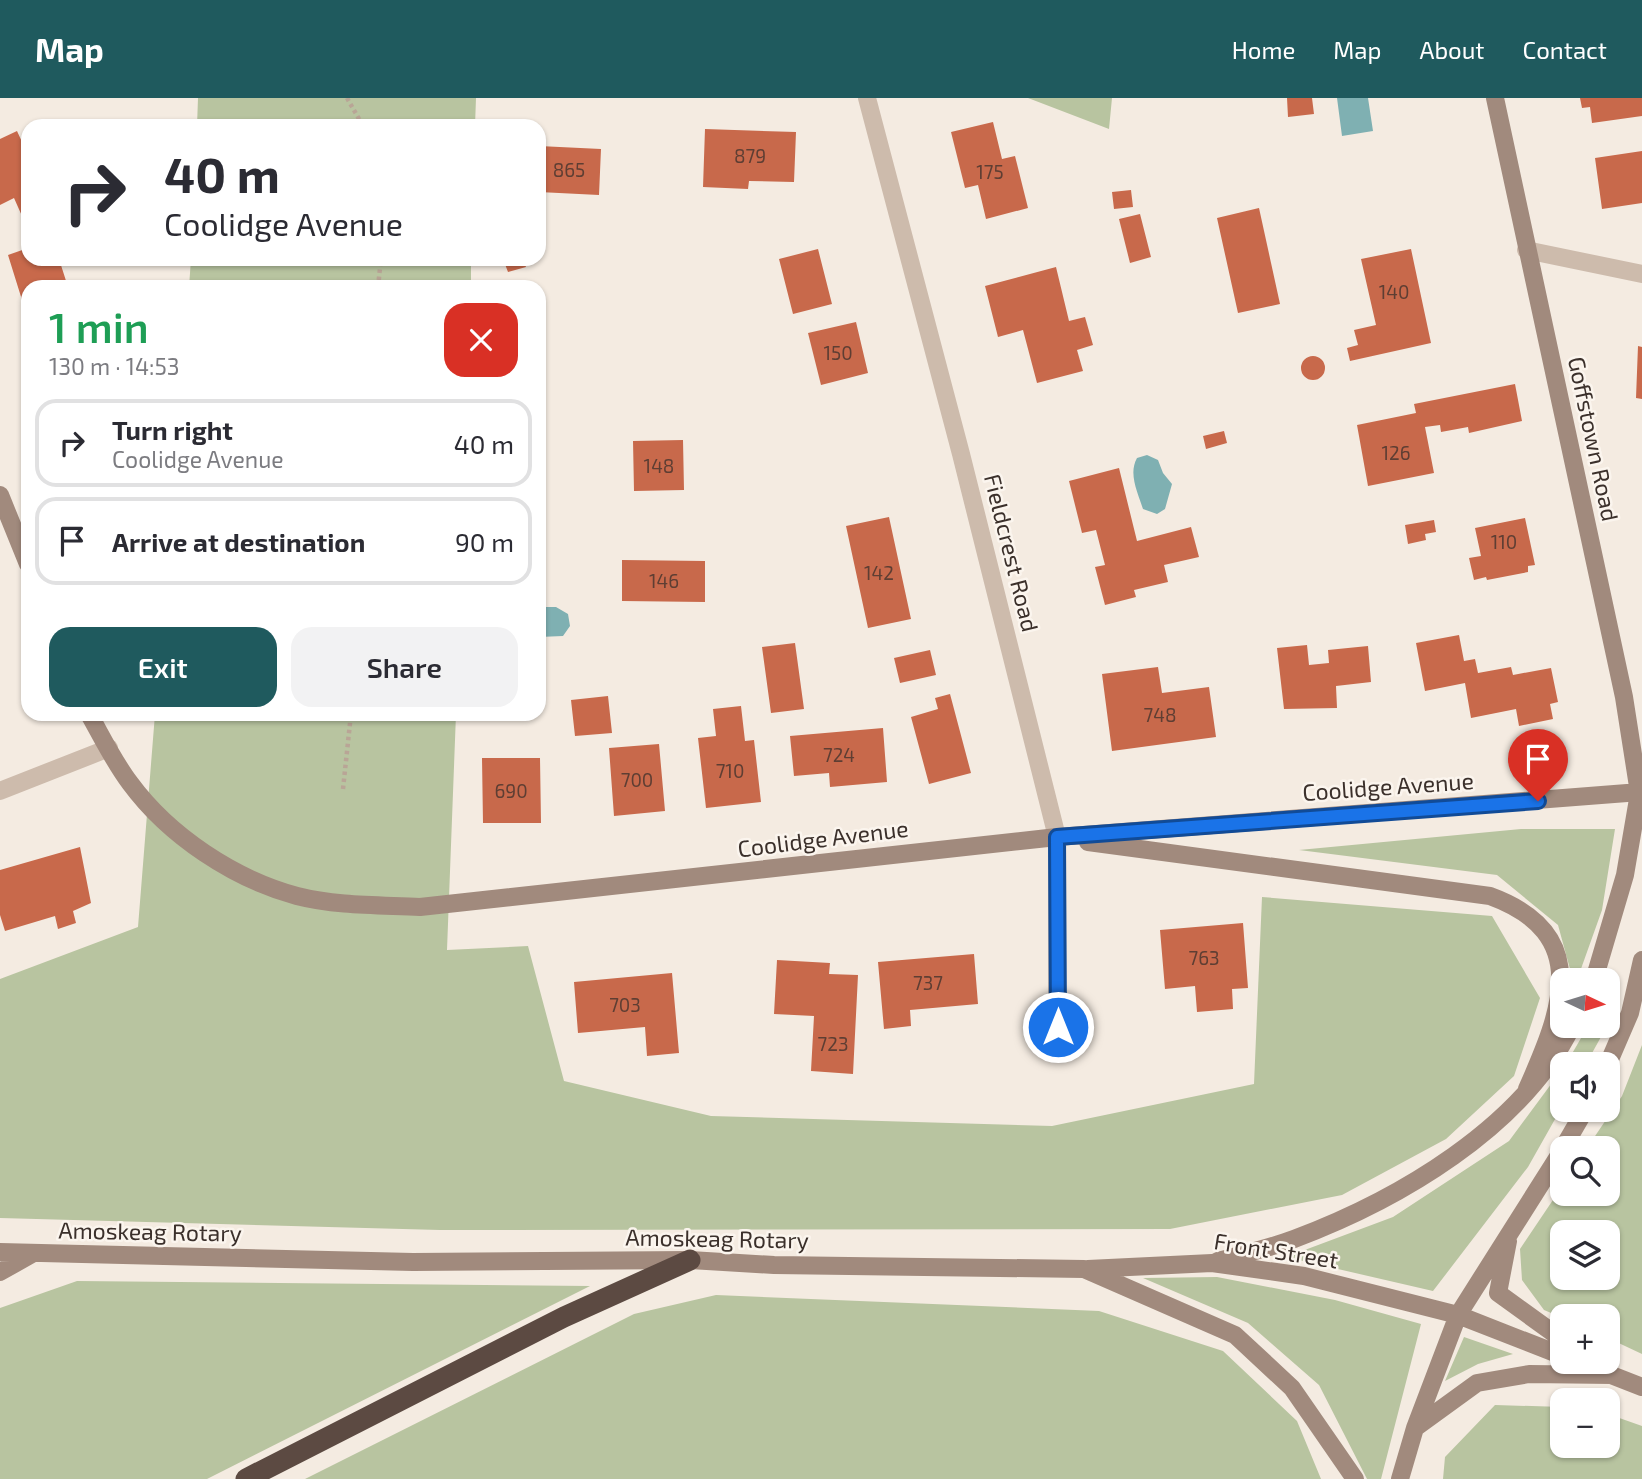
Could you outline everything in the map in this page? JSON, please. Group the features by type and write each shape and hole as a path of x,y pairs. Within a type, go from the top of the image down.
{"highway":[{"path":"246,1479 564,1317 690,1260"}],"main road":[{"name":"Goffstown Road","path":"1496,98 1526,250 1625,697 1642,812"},
{"path":"0,495 21,547"},
{"name":"Coolidge Avenue","path":"93,721 131,784 187,841 257,883 298,896 333,902 420,907 1057,837 1640,792"},
{"name":"Goffstown Road","path":"1598,968 1625,875 1640,792"},
{"path":"1057,837 1450,890 1490,896 1513,905 1540,926 1556,950 1563,976 1559,1008 1527,1089"},
{"path":"1613,1052 1630,1013 1642,960"},
{"path":"1212,1263 1293,1239 1365,1208 1469,1145 1527,1089 1566,1038"},
{"path":"1400,1479 1415,1428 1458,1315 1550,1169"},
{"path":"1510,1231 1498,1293 1550,1331"},
{"path":"0,1252 32,1254"},
{"name":"Amoskeag Rotary","path":"0,1272 32,1254 412,1262 690,1260 774,1265 1084,1269 1235,1335 1292,1388 1355,1479"},
{"name":"Front Street","path":"1084,1269 1212,1263 1304,1276 1458,1315 1550,1351"},
{"path":"1415,1428 1478,1383 1529,1374 1613,1375 1642,1387"}],"street":[{"name":"Fieldcrest Road","path":"867,98 961,454 1057,837 1058,1027"},
{"path":"1526,250 1642,274"},
{"path":"0,791 109,748"}],"path":[{"path":"347,98 359,119"},
{"path":"343,789 350,721"}],"green space":[{"path":"198,98 476,98 475,119 197,119"},
{"path":"1028,98 1112,98 1109,129"},
{"path":"190,266 471,266 471,280 190,280"},
{"path":"154,721 456,721 447,950 528,946 564,1081 711,1116 1052,1126 1254,1084 1262,897 1492,916 1540,998 1514,1076 1446,1139 1342,1195 1170,1229 440,1230 0,1218 0,979 138,927"},
{"path":"1521,829 1615,829 1602,910 1581,968 1570,968 1558,925 1497,875 1299,850"},
{"path":"1581,1038 1600,1038 1593,1052 1573,1052"},
{"path":"1642,1045 1642,1354 1620,1344 1620,1304 1550,1304 1550,1313 1544,1310 1522,1280 1520,1249 1550,1204 1620,1206 1620,1136 1595,1136 1604,1122 1620,1122 1620,1099"},
{"path":"1550,1086 1550,1122 1553,1122 1528,1167 1433,1291 1286,1257 1393,1217 1509,1141"},
{"path":"1217,1277 1335,1300 1421,1324 1381,1479 1367,1479 1319,1385 1248,1323 1143,1278"},
{"path":"77,1281 590,1286 207,1479 0,1479 0,1308"},
{"path":"716,1295 1099,1311 1223,1351 1297,1421 1321,1479 305,1479 634,1314"},
{"path":"1464,1337 1513,1354 1478,1364 1445,1381"},
{"path":"1495,1405 1550,1407 1550,1458 1620,1458 1620,1418 1642,1426 1642,1479 1443,1479 1445,1457"}],"water":[{"path":"1337,98 1368,98 1373,131 1342,136"},
{"path":"1147,455 1158,460 1163,473 1172,484 1165,509 1157,514 1143,509 1134,477 1137,458"},
{"path":"546,607 556,607 568,614 570,626 563,636 546,637"}],"building":[{"path":"1287,98 1312,98 1314,114 1288,117"},
{"path":"1580,98 1642,98 1642,116 1592,123 1590,107 1582,108"},
{"path":"993,122 1002,159 1015,156 1028,208 986,219 978,185 965,188 951,132"},
{"path":"705,129 796,132 794,182 749,181 748,189 703,187"},
{"path":"17,131 21,140 21,214 14,198 0,205 0,139"},
{"path":"546,146 601,149 599,195 546,192"},
{"path":"1642,151 1642,203 1602,209 1595,158"},
{"path":"1131,190 1133,207 1114,209 1112,192"},
{"path":"1259,208 1280,304 1238,313 1217,218"},
{"path":"1140,214 1151,257 1130,263 1119,219"},
{"path":"818,249 832,304 793,314 779,259"},
{"path":"1411,249 1431,343 1350,361 1347,348 1358,345 1354,330 1376,325 1361,259"},
{"path":"21,250 21,266 61,266 66,280 21,280 21,297 8,255"},
{"path":"506,266 526,267 508,272"},
{"path":"1056,267 1069,321 1085,317 1093,345 1077,350 1083,371 1037,383 1023,330 998,337 985,286"},
{"path":"856,322 868,373 821,385 808,333"},
{"path":"1638,346 1642,347 1642,399 1636,398"},
{"path":"1313,356 1322,359 1325,368 1322,377 1313,380 1304,377 1301,368 1304,359"},
{"path":"1515,384 1522,421 1469,433 1468,427 1441,432 1440,425 1425,427 1434,473 1368,486 1357,425 1416,413 1414,404"},
{"path":"1224,431 1227,443 1206,449 1203,436"},
{"path":"683,440 684,490 634,491 633,441"},
{"path":"1119,468 1137,541 1191,527 1199,557 1164,565 1168,582 1134,590 1136,597 1105,605 1095,567 1105,565 1096,530 1082,533 1069,481"},
{"path":"889,517 911,619 868,628 846,526"},
{"path":"1525,518 1535,565 1528,566 1528,572 1474,580 1469,558 1481,556 1475,528"},
{"path":"1434,520 1436,532 1425,534 1426,540 1408,544 1405,525"},
{"path":"622,560 705,561 705,602 622,601"},
{"path":"1459,635 1464,661 1475,659 1478,673 1511,667 1513,675 1551,668 1558,702 1550,704 1553,719 1519,726 1516,709 1471,718 1465,683 1425,691 1416,643"},
{"path":"795,643 804,709 771,713 762,647"},
{"path":"1307,645 1309,665 1329,663 1328,650 1368,646 1371,682 1336,686 1337,708 1284,709 1277,648"},
{"path":"930,650 936,675 900,683 894,658"},
{"path":"1158,667 1162,693 1209,687 1216,737 1112,751 1102,674"},
{"path":"950,694 971,773 929,784 911,717 938,709 935,698"},
{"path":"608,696 612,733 575,736 571,700"},
{"path":"741,706 745,741 754,740 761,802 706,808 698,738 716,736 713,709"},
{"path":"883,728 887,782 830,787 829,773 794,776 790,736"},
{"path":"659,744 665,811 614,816 609,748"},
{"path":"482,758 540,758 541,823 483,823"},
{"path":"80,847 91,903 73,911 76,923 58,929 55,916 5,931 0,915 0,870"},
{"path":"1243,923 1248,988 1232,989 1233,1009 1197,1012 1195,986 1165,989 1160,930"},
{"path":"974,954 978,1004 910,1010 911,1026 884,1029 878,962"},
{"path":"777,960 830,963 829,974 858,975 853,1074 811,1071 814,1016 774,1014"},
{"path":"672,973 679,1053 647,1056 645,1027 578,1033 574,982"}],"route":[{"path":"1058,1027 1057,837 1538,801"}]}
